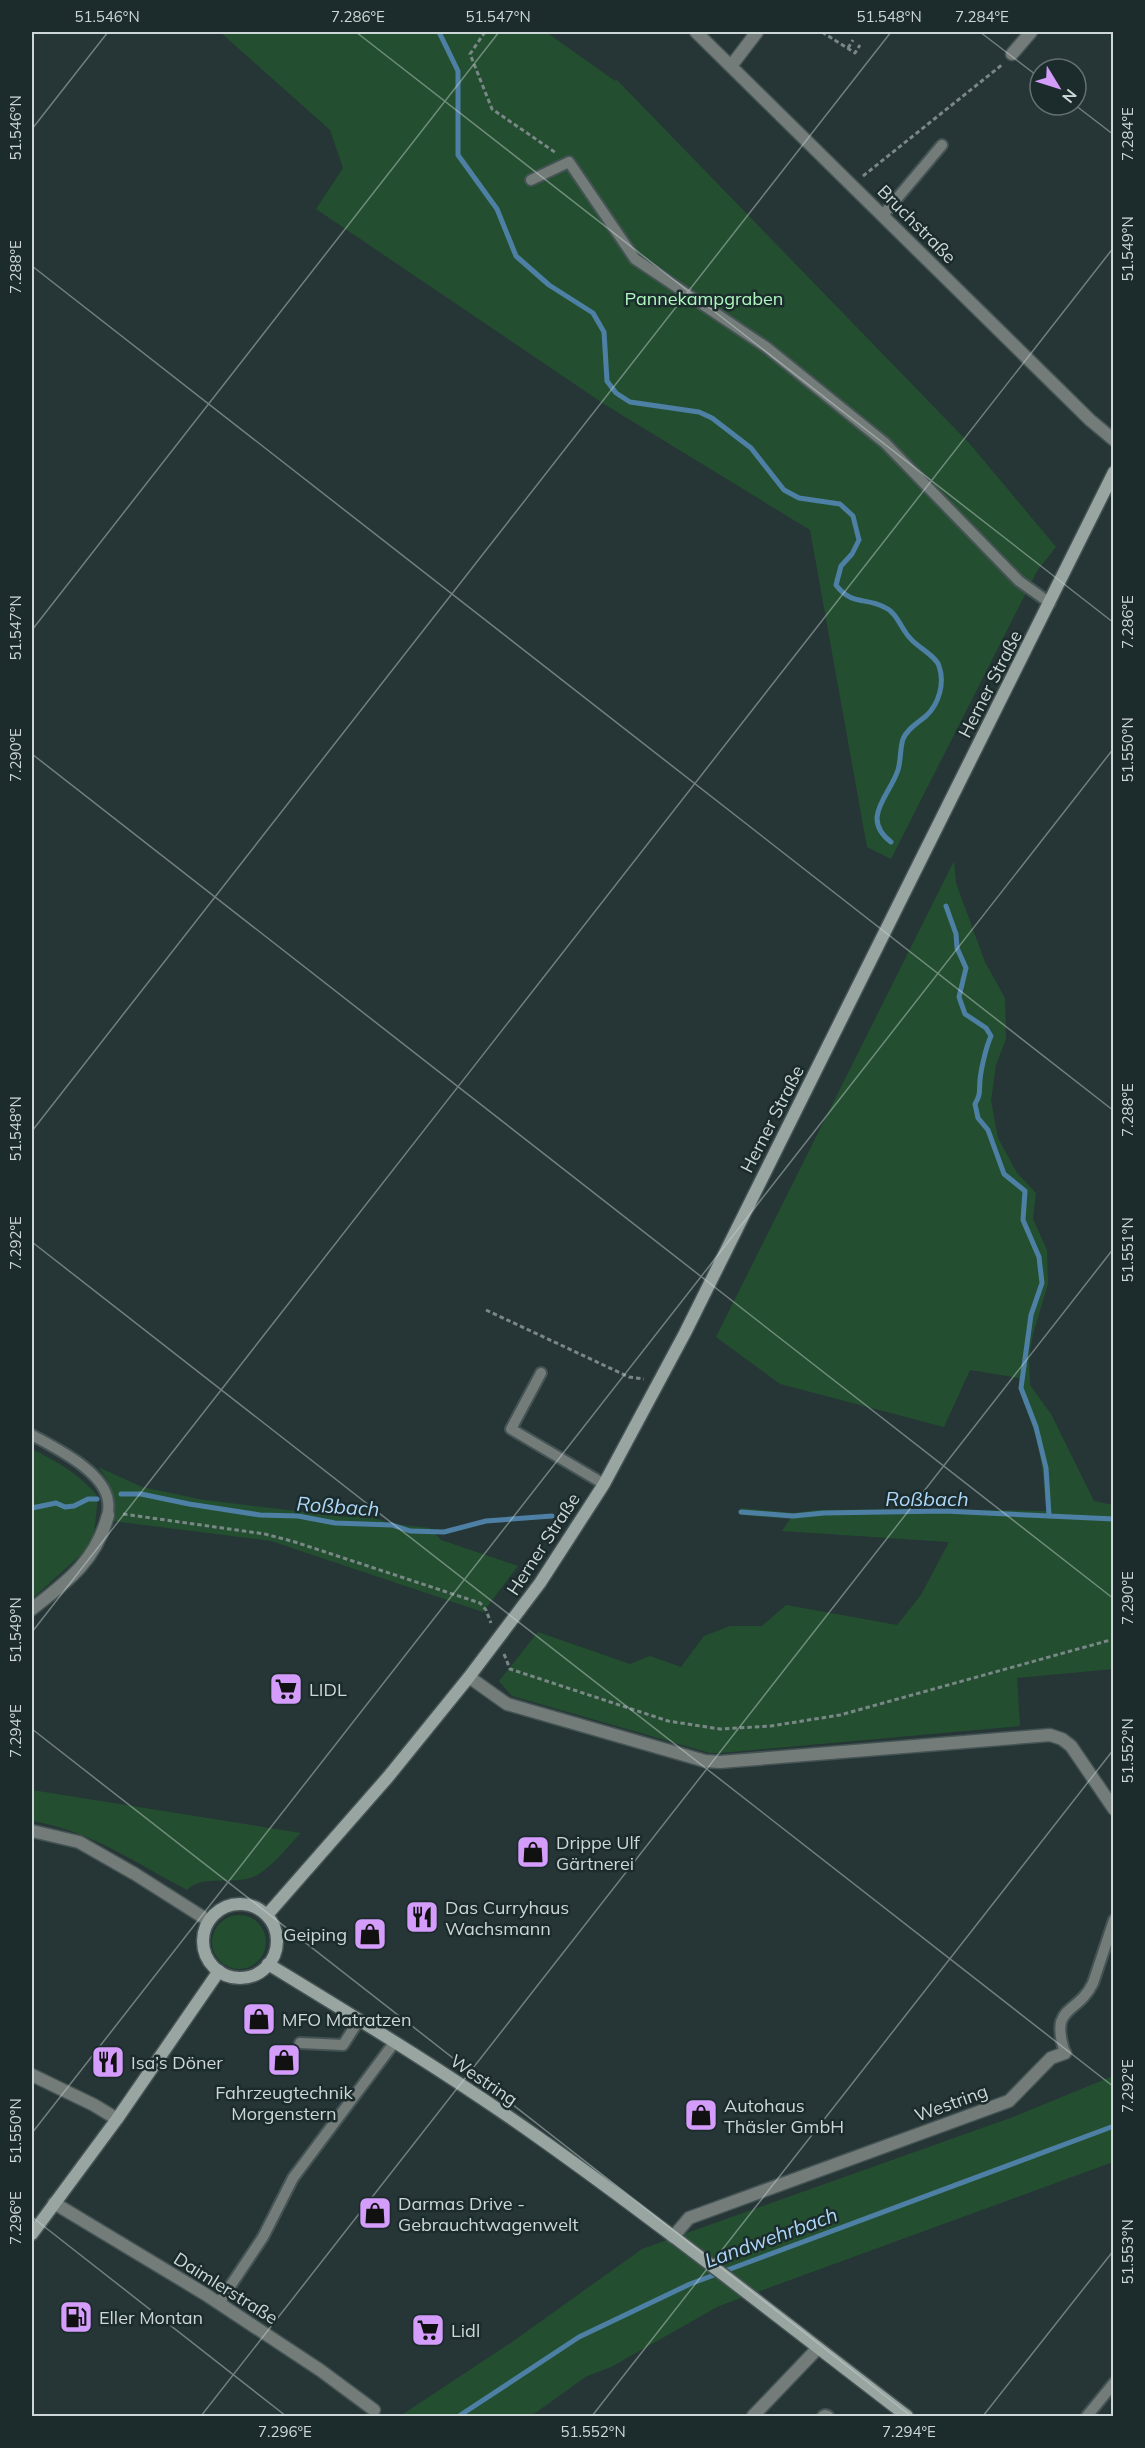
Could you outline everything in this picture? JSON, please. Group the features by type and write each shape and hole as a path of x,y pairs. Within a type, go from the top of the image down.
{"main road":[{"name":"Herner Straße","path":"267,1915 388,1777 469,1677 540,1583 604,1484 660,1382 1074,556 1113,472"},
{"path":"238,1904 253,1906 267,1915 273,1924 276,1946 268,1964 259,1972 242,1978 233,1977 219,1971 209,1961 204,1950 203,1939 209,1921 223,1908 238,1904"},
{"name":"Westring","path":"268,1964 359,2020 534,2135 685,2246 907,2416"},
{"path":"32,2234 117,2119 219,1971"}],"street":[{"name":"Bruchstraße","path":"696,32 1113,440"},
{"path":"731,66 757,32"},
{"path":"1012,54 1031,32"},
{"path":"32,1609 70,1579 84,1564 100,1539 108,1515"},
{"path":"469,1677 507,1704 712,1761 1050,1735 1062,1739 1071,1746 1113,1809"},
{"path":"32,1831 79,1842 209,1921"},
{"name":"Westring","path":"673,2237 689,2218 1009,2101 1051,2058 1065,2053"},
{"path":"32,2075 94,2105 117,2119"},
{"name":"Daimlerstraße","path":"54,2203 219,2303 320,2370 374,2410"},
{"path":"753,2416 819,2348"}],"lane":[{"path":"883,215 942,145"},
{"path":"531,180 569,162 635,259 766,347 885,443 1019,581 1050,603"},
{"path":"541,1373 511,1430 604,1484"},
{"path":"32,1435 68,1456 92,1474 104,1488 108,1500 108,1515"},
{"path":"1065,2053 1058,2031 1064,2016 1089,1992 1094,1983 1113,1920"},
{"path":"300,2043 343,2045 359,2020"},
{"path":"219,2303 263,2237 292,2178 394,2043"},
{"path":"1087,2416 1113,2383"}],"path":[{"path":"485,32 470,54 492,109 569,162"},
{"path":"822,32 855,53 860,45"},
{"path":"848,48 853,40"},
{"path":"853,186 866,172 1002,66 1012,54"},
{"path":"486,1310 629,1377 660,1382"},
{"path":"108,1515 124,1514 265,1534 480,1603 486,1610 510,1669 668,1721 720,1730 771,1726 840,1715 1113,1639"}],"green space":[{"path":"220,32 546,32 615,81 616,79 970,444 1056,547 1037,571 891,859 867,847 810,530 604,404 316,209 343,168 330,130"},
{"path":"954,861 956,883 985,962 1005,998 1006,1039 996,1065 991,1101 998,1138 1017,1173 1036,1193 1033,1219 1047,1250 1048,1284 1033,1334 1029,1357 1030,1385 1051,1414 1094,1501 1113,1505 1113,1669 1017,1678 1020,1726 720,1753 710,1753 512,1696 499,1681 538,1632 630,1664 650,1656 681,1667 704,1636 730,1626 762,1626 786,1605 897,1625 921,1595 949,1542 782,1531 790,1519 741,1515 741,1508 794,1513 816,1510 927,1509 1046,1511 1039,1448 1022,1397 1019,1378 970,1370 944,1427 780,1384 716,1337"},
{"path":"32,1449 76,1475 98,1497 94,1534 85,1551 32,1599"},
{"path":"98,1467 142,1487 204,1500 345,1517 360,1513 392,1524 430,1528 441,1540 518,1566 483,1612 271,1541 112,1521 112,1492"},
{"path":"32,1790 301,1833 272,1864 253,1877 201,1882 187,1890 93,1840 53,1825 32,1821"},
{"path":"239,1915 249,1917 258,1923 264,1932 266,1942 264,1952 258,1961 249,1967 239,1969 229,1967 220,1961 214,1952 212,1942 214,1932 220,1923 229,1917"},
{"path":"1113,2076 1113,2162 719,2306 611,2367 587,2376 531,2416 400,2416 512,2342 642,2249 1013,2117"}],"waterway":[{"name":"Pannekampgraben","path":"439,32 458,71 458,155 497,209 516,256 549,285 593,313 604,332 607,381 616,393 630,402 699,412 712,418 751,448 784,490 799,498 840,504 853,516 859,540 852,554 841,566 836,585 853,599 888,609 910,638 937,662 941,673 940,693 931,711 905,735 898,770 879,807 878,824 882,833 891,842"},
{"name":"Pannekampgraben","path":"946,906 956,934 957,948 966,968 959,997 965,1014 986,1028 991,1036 984,1058 979,1095 975,1104 978,1118 988,1130 1004,1174 1025,1191 1023,1220 1039,1257 1042,1283 1031,1315 1021,1388 1036,1427 1046,1468 1049,1515"},
{"name":"Roßbach","path":"121,1494 141,1494 260,1515 298,1516 335,1523 392,1525 410,1531 444,1532 486,1521 552,1516"},
{"name":"Roßbach","path":"32,1508 56,1503 65,1507 74,1506 88,1499 97,1499"},
{"name":"Roßbach","path":"741,1512 793,1516 824,1513 944,1511 1114,1519"},
{"name":"Landwehrbach","path":"459,2416 579,2337 690,2284 1114,2126"}],"place":[{"name":"LIDL","path":"286,1689"},
{"name":"Drippe Ulf Gärtnerei","path":"533,1852"},
{"name":"Das Curryhaus Wachsmann","path":"422,1917"},
{"name":"Geiping","path":"370,1934"},
{"name":"MFO Matratzen","path":"259,2019"},
{"name":"Fahrzeugtechnik Morgenstern","path":"284,2060"},
{"name":"Isa’s Döner","path":"108,2062"},
{"name":"Autohaus Thäsler GmbH","path":"701,2115"},
{"name":"Darmas Drive - Gebrauchtwagenwelt","path":"375,2213"},
{"name":"Eller Montan","path":"76,2317"},
{"name":"Lidl","path":"428,2330"}]}
